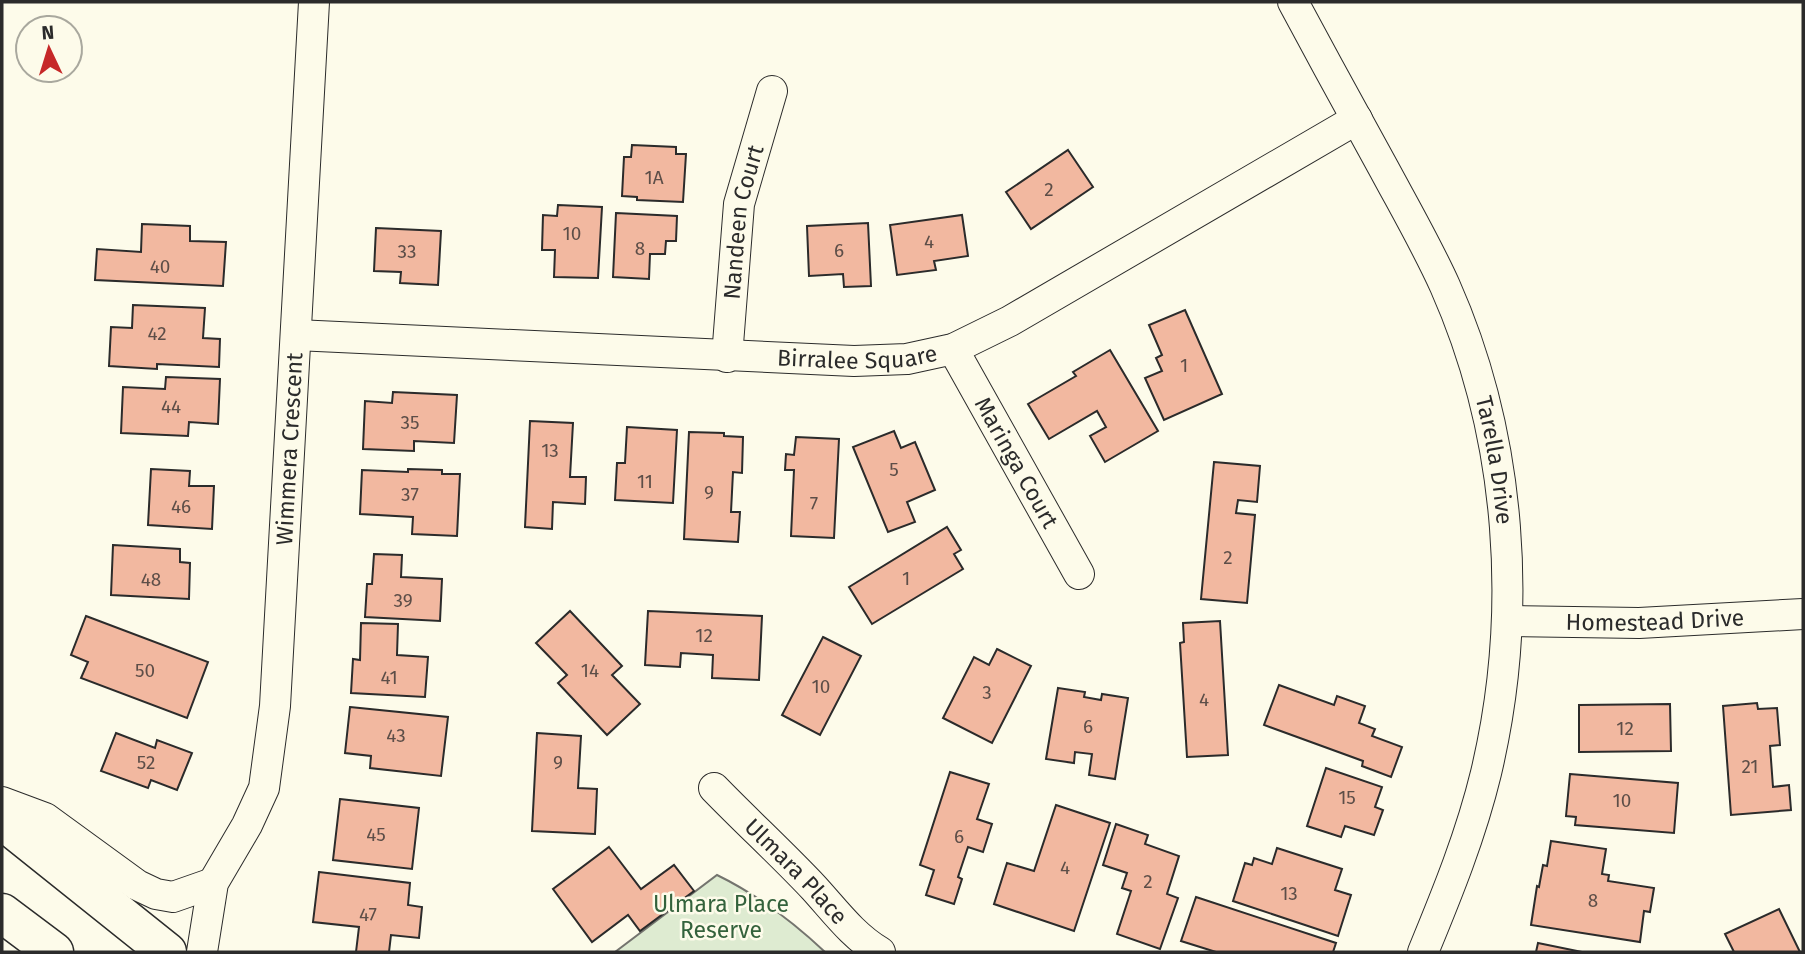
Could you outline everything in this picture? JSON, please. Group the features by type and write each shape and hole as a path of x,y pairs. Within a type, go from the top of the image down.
{"main road":[{"path":"2,820 167,952"},
{"path":"2,914 54,952"}],"street":[{"name":"Wimmera Crescent","path":"213,883 247,825 264,788 269,759 275,706 314,2"},
{"name":"Tarella Drive","path":"1293,2 1446,287 1474,365 1489,424 1500,486 1508,564 1508,621 1501,697 1486,772 1471,828 1423,952"},
{"name":"Nandeen Court","path":"727,357 739,204 772,91"},
{"name":"Birralee Square","path":"296,335 727,357 854,361 907,359 953,349 1010,321 1357,119"},
{"name":"Maringa Court","path":"953,349 1079,575"},
{"name":"Homestead Drive","path":"1508,621 1639,623 1754,619 1803,614"},
{"name":"Ulmara Place","path":"714,788 814,888 841,920 869,946 880,952"},
{"path":"2,802 45,818 137,885 156,894 173,897 213,883 202,952"}],"green space":[{"name":"Ulmara Place Reserve","path":"717,875 774,909 825,952 615,952"}],"building":[{"path":"632,145 676,147 676,154 686,154 683,202 637,200 637,197 622,196 624,157 631,157"},
{"path":"1068,150 1093,187 1031,229 1006,192"},
{"path":"558,205 602,207 598,278 554,277 555,250 542,250 543,215 557,216"},
{"path":"616,213 677,216 676,241 666,241 665,254 650,254 649,279 613,277"},
{"path":"962,215 968,256 934,261 936,270 897,275 890,225"},
{"path":"868,223 871,286 844,287 843,274 809,276 807,226"},
{"path":"142,224 190,226 190,241 226,242 223,286 95,280 97,249 141,252"},
{"path":"376,228 441,231 438,285 400,283 401,272 374,271"},
{"path":"133,305 205,308 203,338 220,339 219,367 157,364 157,369 109,366 111,327 132,328"},
{"path":"1185,310 1222,394 1164,420 1145,378 1162,371 1156,358 1162,355 1149,325"},
{"path":"1110,350 1158,431 1105,462 1090,436 1106,427 1097,411 1049,439 1028,404 1076,376 1073,372"},
{"path":"166,377 220,379 218,424 189,422 188,436 121,433 123,387 165,389"},
{"path":"393,392 457,395 454,443 414,441 414,451 363,449 365,401 392,403"},
{"path":"530,421 573,423 570,477 586,477 585,504 553,502 552,529 525,527"},
{"path":"627,427 677,430 673,503 615,500 617,463 625,463"},
{"path":"894,431 901,448 915,442 935,490 907,502 915,522 888,532 853,447"},
{"path":"689,432 724,433 724,436 743,437 742,473 733,472 731,512 740,512 738,542 684,539"},
{"path":"796,437 839,439 834,538 791,536 794,470 785,470 786,454 794,455"},
{"path":"1214,462 1260,466 1257,502 1238,500 1236,513 1255,515 1247,603 1201,599"},
{"path":"151,469 190,471 189,486 214,486 212,529 148,525"},
{"path":"408,469 442,470 442,474 460,474 457,536 412,534 413,517 360,514 362,470 408,472"},
{"path":"947,527 961,550 954,554 963,569 872,624 849,587"},
{"path":"113,545 180,549 180,562 190,563 189,599 111,595"},
{"path":"374,554 402,555 401,577 442,579 440,621 365,617 367,584 372,584"},
{"path":"570,611 622,666 612,675 640,704 607,735 558,683 567,675 536,643"},
{"path":"648,611 762,616 759,680 712,678 713,655 681,653 680,667 645,665"},
{"path":"86,616 208,662 187,718 81,678 88,662 71,655"},
{"path":"1220,621 1228,755 1187,757 1180,643 1184,642 1183,623"},
{"path":"361,623 398,624 397,655 428,657 425,697 351,693 353,659 360,660"},
{"path":"823,637 861,656 820,735 782,715"},
{"path":"997,649 1031,666 992,743 943,718 974,657 989,665"},
{"path":"1279,685 1334,705 1337,696 1365,706 1359,723 1375,729 1372,736 1402,747 1391,777 1362,766 1363,761 1264,725"},
{"path":"1058,688 1085,692 1084,697 1101,700 1102,694 1128,698 1115,779 1089,775 1092,754 1075,752 1074,763 1046,759"},
{"path":"1757,703 1758,709 1777,708 1780,745 1770,746 1773,787 1789,785 1791,810 1731,815 1723,706"},
{"path":"1670,704 1671,751 1579,752 1579,705"},
{"path":"350,707 448,717 441,776 370,768 371,756 345,753"},
{"path":"116,733 155,748 157,740 192,753 177,790 151,780 148,788 101,771"},
{"path":"537,733 581,736 578,788 597,789 595,834 532,831"},
{"path":"1326,768 1382,787 1375,807 1383,810 1374,835 1345,826 1341,837 1307,826"},
{"path":"950,772 989,784 977,819 992,824 983,852 968,847 958,877 962,879 954,904 926,895 934,870 920,865"},
{"path":"1570,774 1678,783 1674,833 1575,825 1576,817 1566,816"},
{"path":"340,799 419,808 412,869 333,860"},
{"path":"1056,805 1110,823 1074,931 994,904 1007,863 1034,871"},
{"path":"1116,824 1148,835 1145,844 1179,856 1167,894 1178,898 1160,949 1117,934 1131,891 1122,888 1127,873 1103,865"},
{"path":"1551,841 1606,849 1602,874 1609,875 1608,881 1654,888 1650,912 1644,911 1640,942 1531,925 1537,886 1539,887 1543,865 1547,866"},
{"path":"609,847 641,889 674,865 694,891 640,931 628,915 592,942 553,889"},
{"path":"1277,848 1342,869 1335,890 1351,895 1338,936 1233,901 1245,863 1252,865 1254,858 1272,864"},
{"path":"319,872 410,883 408,905 422,907 419,938 391,935 389,952 356,952 359,927 313,922"},
{"path":"1196,897 1336,943 1333,952 1216,952 1181,941"},
{"path":"1779,909 1800,952 1734,952 1725,934"},
{"path":"1538,943 1582,952 1536,952"}]}
